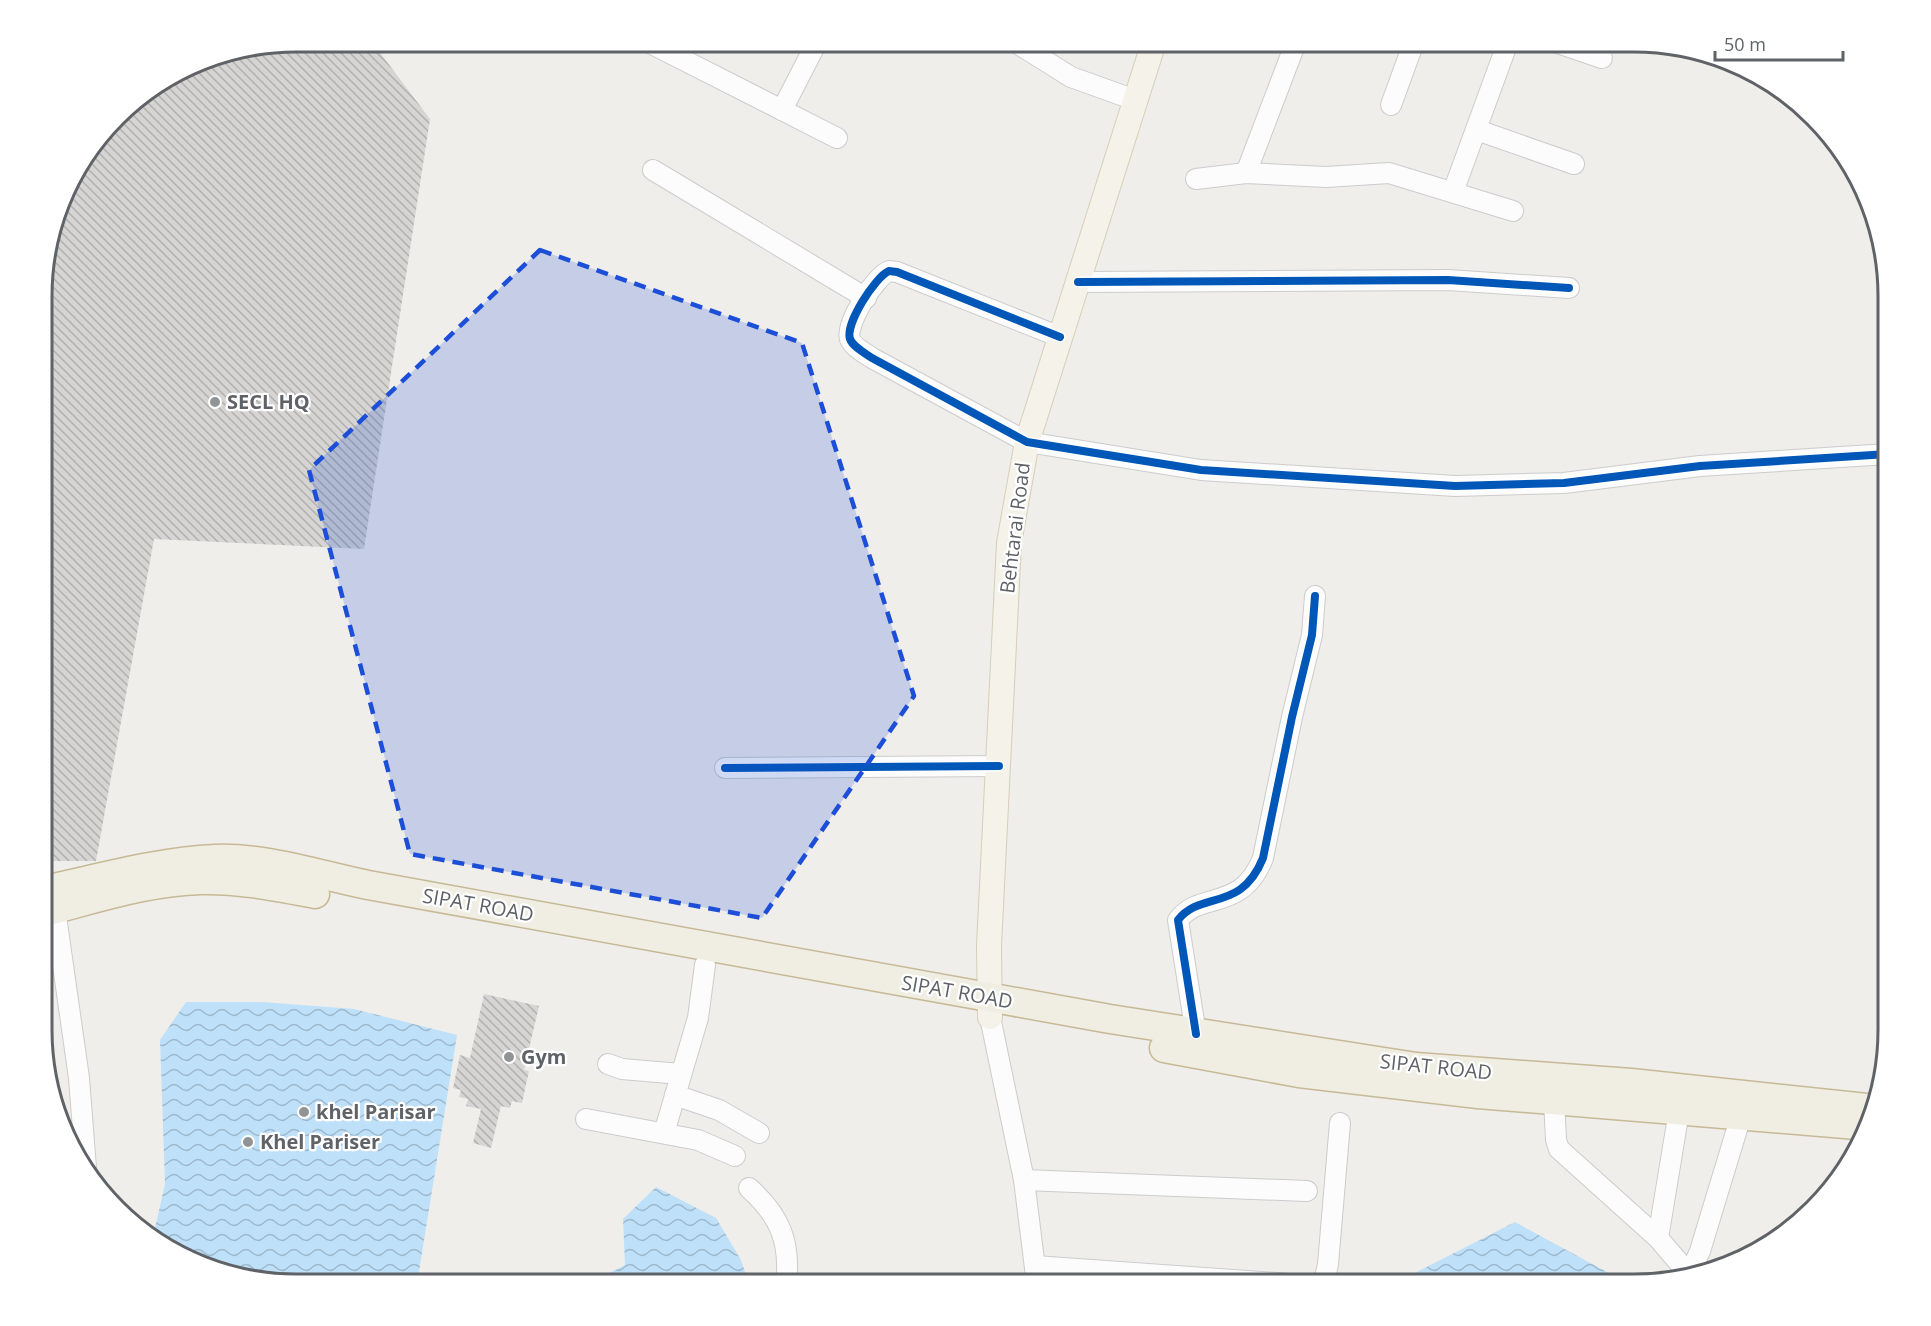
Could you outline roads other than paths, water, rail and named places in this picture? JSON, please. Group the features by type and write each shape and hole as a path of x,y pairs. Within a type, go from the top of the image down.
{"highway":[{"name":"SIPAT ROAD","path":"53,901 168,863 217,859 266,864 989,1007 1299,1073 1554,1100 1859,1125"},
{"name":"SIPAT ROAD","path":"53,902 169,883 202,880 276,886 705,965 1416,1067 1631,1083 1866,1108"}],"main road":[{"name":"Behtarai Road","path":"989,1007 1009,543 1027,442 1151,52"}],"street":[{"path":"668,52 837,138"},
{"path":"782,110 812,52"},
{"path":"1031,52 1071,77 1135,100"},
{"path":"1246,173 1292,52"},
{"path":"1391,105 1410,52"},
{"path":"1453,192 1504,52"},
{"path":"1584,52 1602,58"},
{"path":"1477,130 1574,164"},
{"path":"653,170 866,298"},
{"path":"1196,179 1246,173 1326,177 1389,173 1513,211"},
{"path":"1060,337 897,272 884,273 853,318 849,330 853,345 872,358 1027,442 1201,470 1455,486 1564,483 1700,466 1878,455"},
{"path":"1078,282 1448,280 1569,288"},
{"path":"1196,1034 1178,920 1188,911 1239,891 1258,870 1312,635 1315,596"},
{"path":"725,768 999,766"},
{"path":"53,931 79,1078 85,1150"},
{"path":"664,1133 698,1018 705,965"},
{"path":"989,1007 1024,1180 1036,1274"},
{"path":"608,1064 622,1069 681,1074"},
{"path":"675,1095 719,1110 759,1133"},
{"path":"1554,1100 1558,1149 1658,1238 1686,1268"},
{"path":"1658,1238 1679,1111"},
{"path":"1691,1267 1700,1251 1741,1116"},
{"path":"586,1119 698,1140 735,1156"},
{"path":"1325,1274 1328,1264 1340,1123"},
{"path":"1024,1180 1307,1191"},
{"path":"749,1188 767,1204 781,1225 785,1274"}],"water":[{"name":"khel Parisar","path":"186,1002 262,1002 354,1009 457,1035 419,1274 297,1274 249,1269 203,1255 155,1228 165,1184 160,1040"},
{"path":"656,1187 716,1218 741,1260 746,1274 607,1274 625,1265 623,1219"},
{"path":"1515,1222 1611,1274 1413,1274"}],"place":[{"name":"SECL HQ","path":"215,402"},
{"name":"Gym","path":"509,1057"},
{"name":"khel Parisar","path":"304,1112"},
{"name":"Khel Pariser","path":"248,1142"}]}
